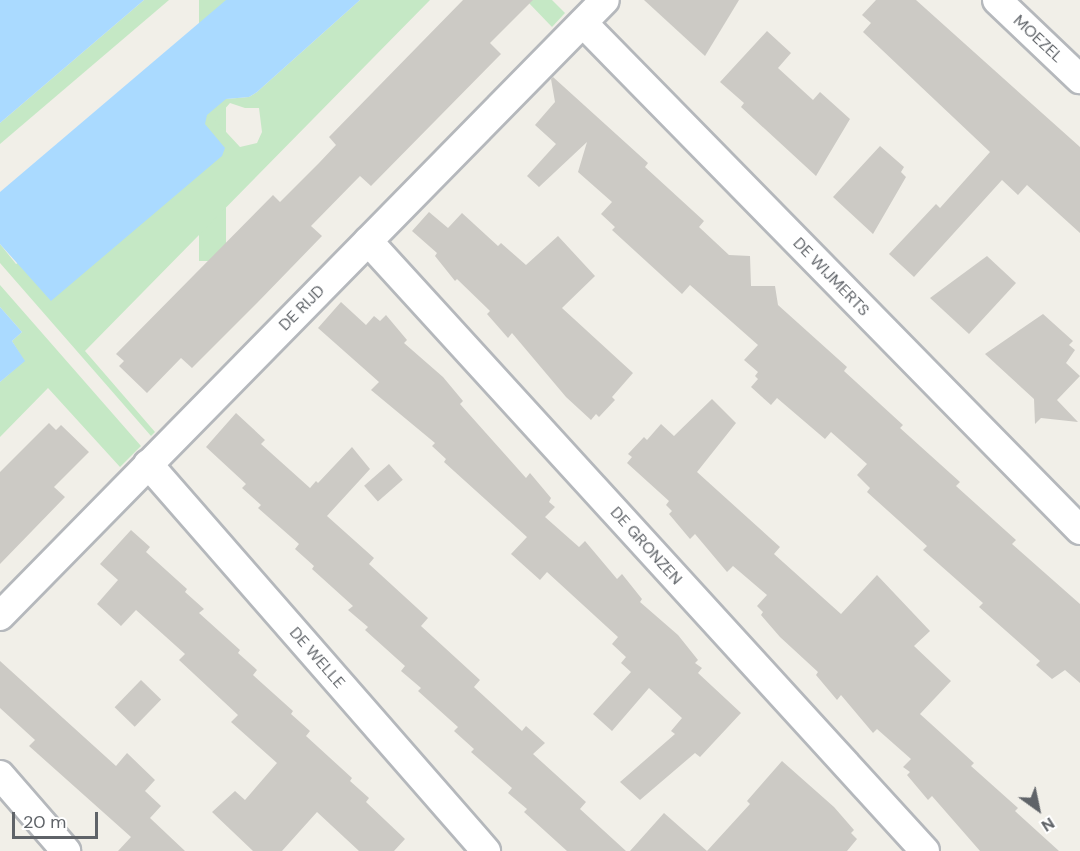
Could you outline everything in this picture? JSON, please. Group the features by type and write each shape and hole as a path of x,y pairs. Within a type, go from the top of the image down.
{"street":[{"name":"DE RIJD","path":"0,616 605,0"},
{"name":"MOEZEL","path":"997,0 1080,79"},
{"name":"DE WIJMERTS","path":"583,22 1080,530"},
{"name":"DE GRONZEN","path":"368,241 925,851"},
{"name":"DE WELLE","path":"148,464 486,851"},
{"path":"0,775 66,851"}],"green space":[{"path":"144,0 169,0 0,144 0,123"},
{"path":"199,0 226,0 226,261 199,261"},
{"path":"360,0 430,0 85,351 155,432 151,436 0,263 0,244 16,264 225,148 205,124 207,115 226,99 249,97","holes":["230,103 245,108 259,108 262,132 257,143 240,147 215,120"]},
{"path":"526,0 552,0 565,13 552,27"},
{"path":"0,285 141,446 120,467 48,388 0,437 0,382 24,361 12,341 22,332 0,307"}],"water":[{"path":"0,0 144,0 0,123"},
{"path":"226,0 360,0 257,92 249,97 226,99 207,115 205,124 225,148 222,156 51,301 0,244 0,192"},
{"path":"0,307 22,332 12,341 25,361 0,382"}],"building":[{"path":"463,0 533,0 490,43 501,54 371,186 360,176 311,226 322,236 258,302 192,368 181,358 147,393 119,366 124,361 116,354 273,195 280,202 319,163 336,145 329,137"},
{"path":"644,0 739,0 705,56"},
{"path":"876,0 916,0 1080,147 1080,233 1027,185 1018,195 1002,180 914,277 889,254 936,204 940,208 990,152 863,32 871,23 862,15"},
{"path":"767,31 791,53 778,68 813,100 820,92 850,119 816,176 741,107 744,103 720,82"},
{"path":"553,77 648,163 645,167 704,221 699,227 729,255 750,256 751,286 775,286 778,305 847,367 844,371 903,425 900,428 960,482 956,486 1016,540 1012,544 1080,604 1080,683 1065,670 1052,679 1036,665 1040,661 979,607 983,603 923,550 927,546 867,492 870,488 857,475 867,464 831,432 825,439 777,398 771,405 751,387 758,379 755,376 758,372 744,360 758,345 690,285 682,294 612,230 615,227 601,214 612,202 578,172 587,142 539,187 527,176 556,144 535,125 555,102 551,79"},
{"path":"880,146 904,167 901,172 906,177 873,234 833,197"},
{"path":"429,212 448,228 462,213 498,246 501,243 526,265 558,236 595,276 562,308 633,373 612,397 615,400 599,417 596,414 591,420 566,397 512,333 508,338 487,314 490,311 457,279 455,281 435,256 437,253 412,231"},
{"path":"987,256 1016,283 969,334 930,298"},
{"path":"341,302 366,325 374,316 380,321 386,315 407,340 404,343 443,377 463,401 460,404 526,478 530,473 551,498 549,502 555,507 545,517 579,547 585,541 617,579 622,574 642,599 640,602 678,635 698,660 695,663 702,668 698,673 741,713 700,757 695,753 640,800 620,782 675,734 671,731 682,718 649,688 612,731 593,714 631,672 621,663 626,657 612,644 618,637 547,572 540,580 511,554 527,537 444,462 446,459 432,446 435,443 371,390 379,382 318,328"},
{"path":"1043,314 1073,341 1069,345 1075,350 1066,363 1080,376 1057,400 1078,422 1041,418 1035,424 1034,399 985,354"},
{"path":"712,399 736,423 697,472 780,547 774,554 841,614 877,575 930,631 914,646 951,681 920,714 974,763 971,766 1018,808 1015,811 1059,851 980,851 932,796 928,800 907,775 910,772 903,767 911,759 877,729 873,733 841,695 837,700 816,675 818,672 780,637 761,615 763,612 757,606 767,595 733,566 727,572 695,534 690,539 669,514 672,511 666,505 669,501 627,463 632,457 628,454 644,437 647,440 661,424 674,436"},
{"path":"236,413 265,440 261,444 310,488 316,481 318,483 352,447 370,469 327,516 374,558 369,564 428,618 421,626 480,680 474,687 522,731 526,726 545,743 533,754 586,802 580,809 626,851 567,851 524,812 527,809 508,793 512,788 471,752 474,749 454,731 458,727 418,691 421,688 401,671 405,666 365,630 368,627 348,610 353,606 312,569 314,566 295,549 299,544 258,508 261,505 242,488 246,484 206,447"},
{"path":"49,423 56,430 61,425 89,452 54,487 65,497 0,564 0,472"},
{"path":"389,464 403,480 378,501 364,486"},
{"path":"131,530 150,547 146,552 187,589 185,592 204,609 199,613 240,650 238,653 257,670 253,675 293,711 291,714 310,731 306,736 352,778 350,781 369,798 366,802 405,839 394,851 359,851 317,812 282,851 253,851 212,812 235,791 245,800 277,763 231,722 238,715 179,660 185,654 136,610 121,626 97,604 118,580 100,564"},
{"path":"0,661 116,766 127,753 155,780 145,791 161,806 150,818 185,851 118,851 131,837 29,746 35,740 0,708"},
{"path":"141,680 161,699 135,727 115,707"},
{"path":"782,761 834,807 854,830 851,833 857,839 847,851 707,851 750,804 747,801"},
{"path":"664,813 707,851 630,851"}]}
